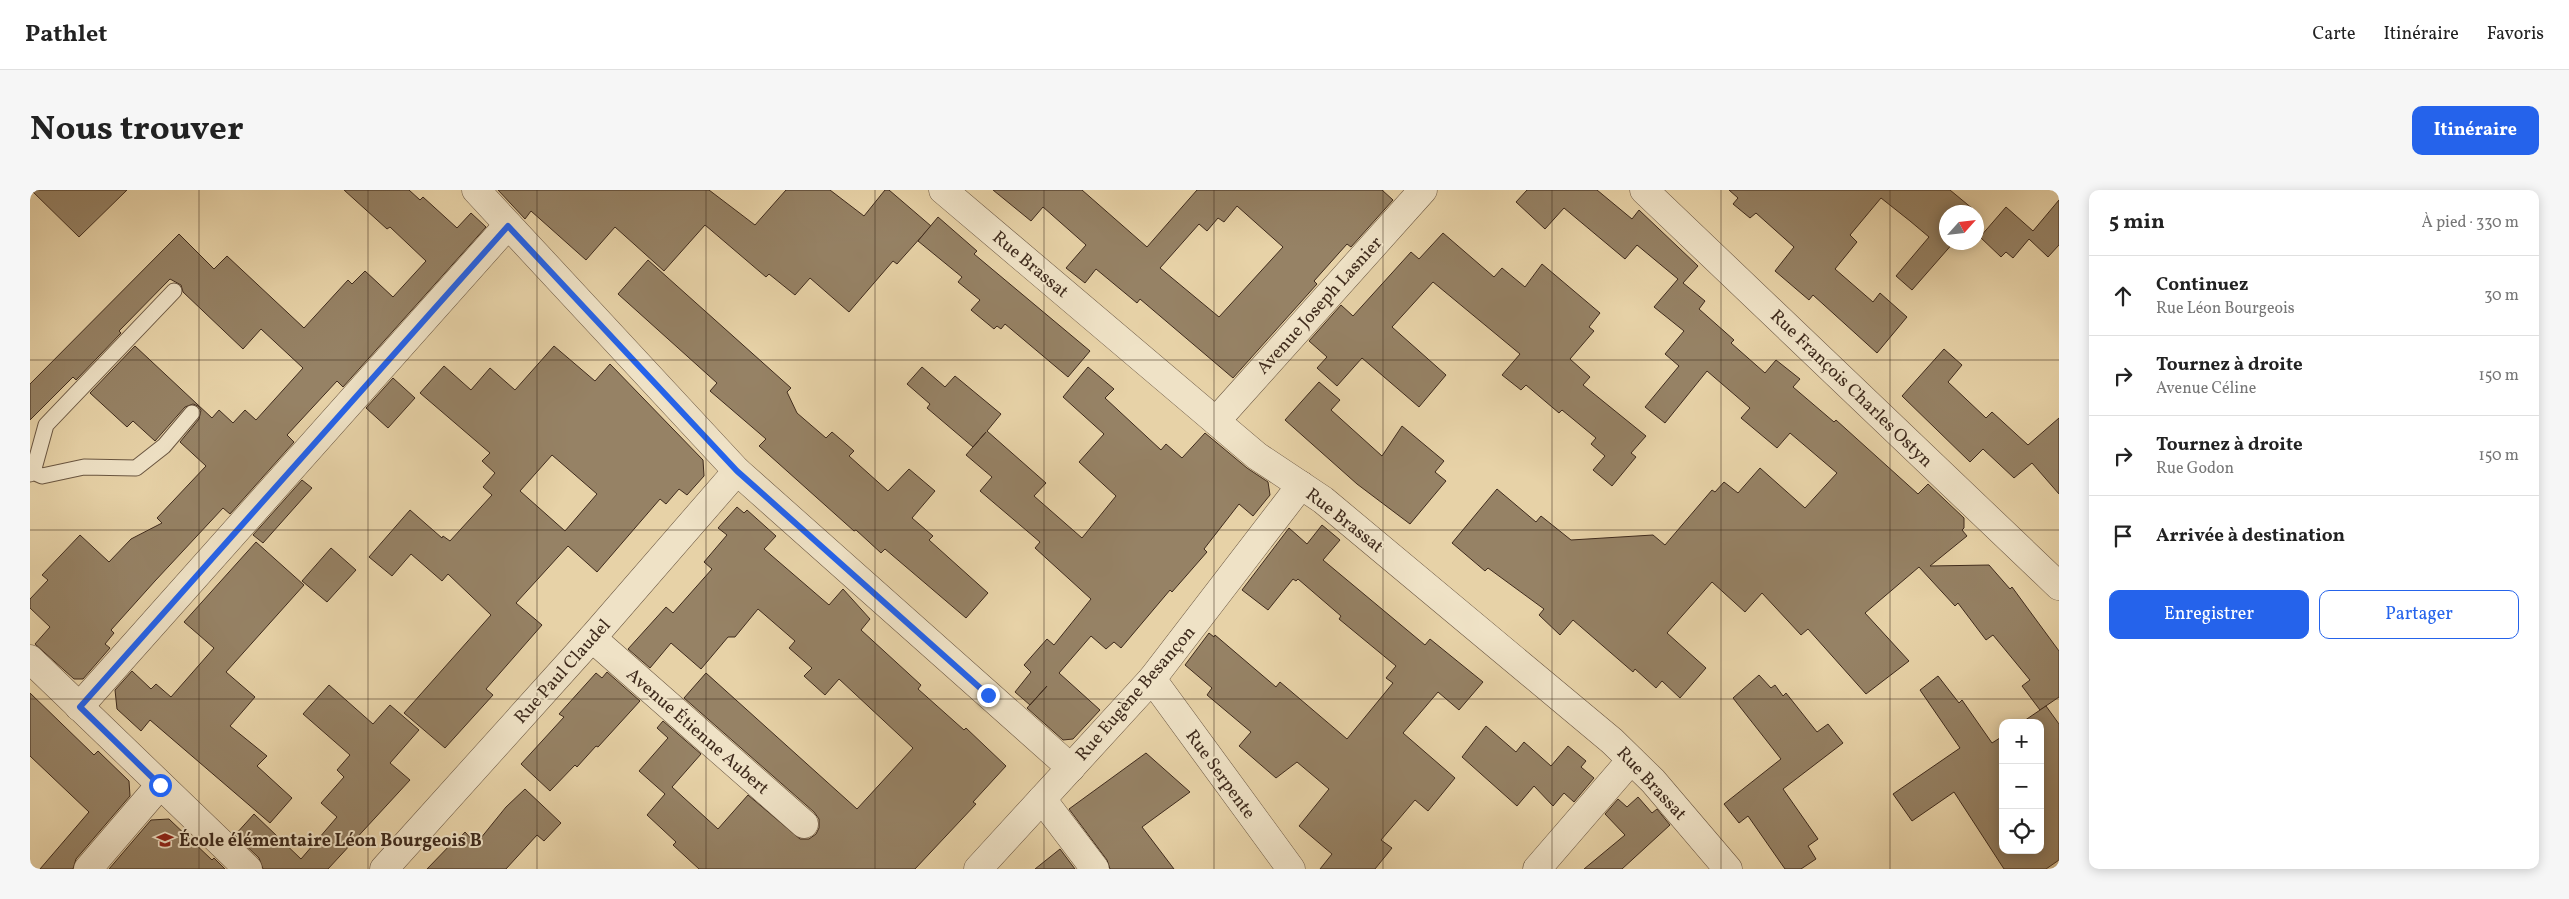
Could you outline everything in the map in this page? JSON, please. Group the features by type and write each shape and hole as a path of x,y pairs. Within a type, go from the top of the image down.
{"street":[{"path":"476,190 737,471 1070,768"},
{"name":"Rue Brassat","path":"943,190 1257,456 1323,500 1612,741 1653,781 1728,869"},
{"name":"Avenue Joseph Lasnier","path":"1216,421 1423,190"},
{"name":"Rue François Charles Ostyn","path":"1644,190 2059,586"},
{"path":"80,707 508,226"},
{"name":"Rue Paul Claudel","path":"384,869 592,638 737,471"},
{"name":"Rue Eugène Besançon","path":"978,869 1152,679 1301,485"},
{"name":"Avenue Étienne Aubert","path":"592,638 804,824"},
{"path":"30,659 248,869"},
{"name":"Rue Serpente","path":"1152,679 1291,869"},
{"path":"1537,869 1631,760"},
{"path":"88,869 160,785"},
{"path":"1042,799 1096,869"}],"lane":[{"path":"174,291 46,425 32,473 42,476 84,467 136,468 164,446 192,413"}],"building":[{"path":"31,190 127,190 79,237"},
{"path":"344,190 409,190 420,200 423,197 457,228 471,213 486,227 343,387 337,381 287,435 294,442 230,514 223,508 155,581 111,630 114,633 105,644 110,648 83,679 74,679 35,644 50,627 30,608 30,599 48,580 42,575 80,535 109,562 131,539 162,523 157,518 206,466 180,442 199,419 201,410 198,406 193,404 185,407 155,441 133,421 127,427 90,393 135,346 212,418 219,410 233,423 245,410 256,420 303,368 261,329 243,349 183,292 181,285 170,279 119,331 121,333 76,380 73,377 30,420 30,384 179,234 214,269 227,256 304,328 348,280 352,284 365,271 393,297 426,261 390,227 387,229"},
{"path":"498,190 709,190 755,225 786,190 830,190 864,216 885,190 889,190 931,226 897,264 893,261 849,312 810,278 795,295 769,274 766,277 705,225 664,271 615,227 586,260 531,211 525,219"},
{"path":"993,190 1082,190 1147,247 1197,190 1382,190 1393,200 1351,247 1347,244 1314,281 1317,284 1233,378 1140,299 1137,303 1096,269 1085,283 1066,268 1086,245 1043,207 1031,221","holes":["1237,206 1283,247 1219,317 1160,268 1199,224 1207,231 1218,218 1224,222"]},
{"path":"1527,190 1597,190 1632,219 1639,210 1698,266 1683,283 1705,301 1699,309 1734,340 1731,343 1765,373 1776,360 1800,379 1793,387 1834,422 1836,420 1918,494 1928,484 1964,518 1964,528 1962,530 1967,536 1930,566 1989,565 2010,589 2012,587 2059,651 2059,697 2040,710 2022,686 2030,680 1993,635 1986,640 1958,603 1955,606 1919,567 1865,613 1909,661 1866,694 1808,629 1801,635 1762,593 1745,612 1712,582 1667,633 1706,668 1680,698 1662,681 1656,688 1635,669 1633,672 1573,620 1560,635 1539,615 1544,609 1488,568 1485,571 1452,543 1497,489 1536,522 1541,516 1571,540 1653,535 1665,545 1712,490 1715,492 1724,482 1738,493 1760,468 1805,508 1837,473 1790,433 1777,448 1741,418 1750,408 1707,371 1665,423 1645,407 1679,366 1665,354 1684,331 1654,307 1678,279 1637,245 1625,259 1564,208 1545,229 1516,202"},
{"path":"1729,190 1950,190 1968,205 1939,205 1939,250 1947,250 1912,290 1896,276 1929,237 1881,198 1850,235 1857,242 1835,269 1873,302 1880,293 1907,317 1877,353 1813,295 1809,300 1775,271 1794,247 1756,213 1750,218 1733,204 1738,198"},
{"path":"2059,200 2059,245 2048,257 2029,239 2013,258 2006,252 2001,257 1984,241 1984,232 2006,207 2033,231"},
{"path":"938,217 977,251 974,254 1090,351 1068,377 1005,324 1001,329 997,326 994,329 971,310 980,300 958,282 962,277 918,241"},
{"path":"1443,233 1494,277 1502,268 1525,287 1542,264 1600,313 1589,327 1594,331 1570,359 1590,377 1583,385 1646,436 1631,453 1636,457 1612,486 1593,470 1605,456 1591,444 1596,438 1562,410 1559,413 1526,385 1521,390 1502,375 1520,354 1433,282 1392,327 1446,375 1419,407 1362,358 1337,386 1317,368 1327,357 1309,341 1341,305 1353,316 1411,252 1419,259"},
{"path":"648,260 791,388 787,392 797,413 826,438 832,432 854,451 849,456 888,491 909,469 935,491 912,518 933,536 929,540 988,593 966,618 885,549 881,553 856,530 854,531 759,446 766,439 710,391 717,383 618,294"},
{"path":"554,346 595,381 610,364 703,460 704,476 687,495 679,489 666,504 660,499 597,572 568,546 516,603 542,625 486,689 493,695 445,748 404,713 491,615 448,574 442,581 411,554 392,576 369,557 410,510 442,538 443,536 450,541 492,495 483,487 495,473 482,461 490,453 420,393 444,366 471,390 490,368 515,390","holes":["552,455 597,494 565,531 520,491"]},
{"path":"1944,349 1962,365 1948,382 1986,418 1992,412 2028,445 2059,418 2059,494 2032,463 2014,478 1983,449 1970,462 1902,396"},
{"path":"922,367 945,387 955,376 1001,414 987,431 1046,483 1034,496 1082,538 1116,496 1079,462 1104,434 1063,397 1088,367 1114,389 1105,398 1161,450 1166,444 1182,458 1205,433 1247,468 1268,482 1270,495 1253,516 1239,504 1204,549 1207,552 1172,592 1170,590 1121,648 1114,642 1106,649 1091,636 1059,673 1100,710 1073,739 1063,740 1027,708 1030,705 1015,692 1031,672 1024,665 1047,639 1054,645 1091,599 1035,548 1040,542 980,491 992,477 966,455 973,447 927,408 930,404 907,384"},
{"path":"393,378 415,398 388,428 366,408"},
{"path":"1319,382 1340,400 1331,410 1382,456 1402,426 1444,461 1435,472 1446,481 1410,524 1357,484 1285,420"},
{"path":"302,480 312,488 263,543 253,535"},
{"path":"737,507 744,513 747,510 776,536 764,549 829,605 843,589 870,619 861,630 921,685 918,689 964,730 966,728 1006,766 973,802 976,804 915,869 699,869 673,845 676,842 647,815 665,794 639,771 668,738 657,728 663,721 701,754 672,787 718,829 748,795 800,839 809,839 816,834 819,828 819,819 814,812 684,698 706,673 857,809 913,748 839,679 825,695 804,676 812,668 789,648 795,641 758,609 735,637 728,637 701,669 671,643 650,668 628,649 666,607 673,613 712,569 704,562 727,535 718,528"},
{"path":"1322,525 1340,540 1323,560 1425,645 1430,639 1483,682 1459,710 1438,692 1403,733 1455,778 1428,811 1415,800 1381,840 1392,848 1375,869 1320,869 1332,854 1299,826 1329,789 1297,762 1276,778 1239,746 1251,732 1207,695 1212,688 1185,665 1209,633 1214,637 1215,635 1276,687 1280,682 1347,739 1393,683 1386,678 1396,666 1339,619 1341,616 1298,579 1296,581 1293,579 1268,610 1242,590 1289,528 1307,544"},
{"path":"256,542 304,585 226,672 255,697 230,726 267,756 257,766 292,798 270,823 150,720 141,731 117,709 115,690 132,671 151,689 156,684 171,697 214,648 184,622"},
{"path":"331,548 356,570 327,602 302,581"},
{"path":"607,672 640,701 598,747 596,746 577,767 575,765 550,791 521,764 564,717 559,714 596,673 602,678"},
{"path":"1759,675 1771,688 1775,685 1783,696 1786,693 1817,732 1828,724 1843,743 1783,789 1818,839 1808,846 1816,859 1801,869 1785,869 1748,816 1739,823 1724,804 1781,759 1733,698"},
{"path":"1938,676 1959,703 1962,700 1992,743 1999,739 1999,854 2044,854 2044,719 2027,719 2046,706 2059,724 2059,860 2046,869 2004,869 1954,792 1912,821 1893,794 1960,748 1920,690"},
{"path":"329,685 373,724 390,705 419,730 390,763 410,780 328,869 263,869 259,858 235,835 254,814 301,859 337,817 321,803 344,777 337,770 350,755 303,714"},
{"path":"30,693 94,755 98,751 129,781 130,796 76,859 73,869 40,869 89,812 30,756"},
{"path":"1486,726 1516,752 1524,742 1551,766 1568,746 1586,761 1581,767 1594,778 1574,802 1564,793 1553,806 1534,786 1517,806 1462,757"},
{"path":"1146,753 1190,792 1142,827 1174,869 1110,869 1107,860 1069,809"},
{"path":"525,789 561,823 544,841 537,835 506,869 427,869 465,832 476,844 506,807"},
{"path":"1638,797 1652,813 1657,809 1670,825 1622,869 1584,869 1625,835 1605,814 1618,799 1627,807"},
{"name":"École élémentaire Léon Bourgeois B","path":"169,819 212,860 214,858 225,869 109,869 151,820"},
{"path":"1060,849 1075,869 1035,869"}],"place":[{"name":"École élémentaire Léon Bourgeois B","path":"165,840"}],"route":[{"path":"160,785 80,707 508,226 737,471 988,695"}]}
